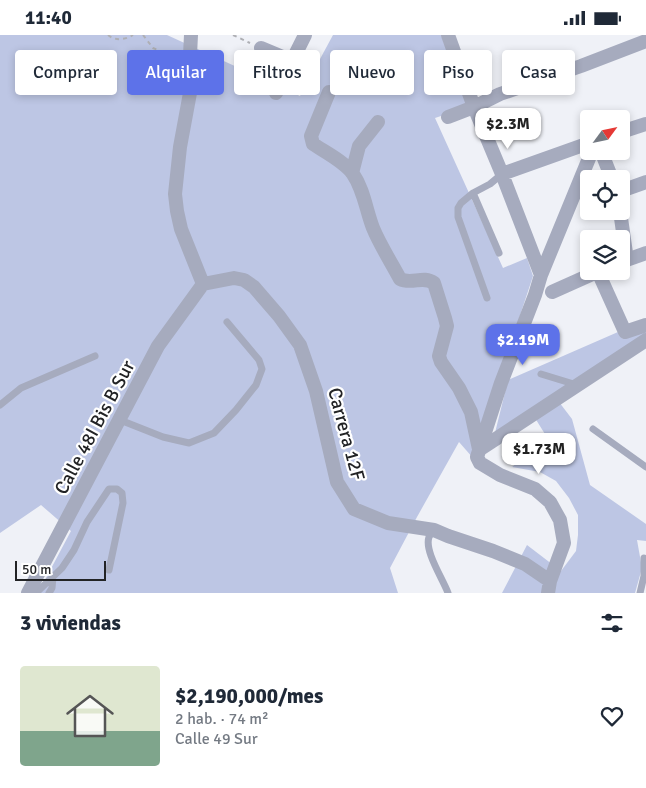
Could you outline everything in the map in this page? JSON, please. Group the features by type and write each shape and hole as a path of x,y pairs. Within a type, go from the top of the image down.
{"street":[{"path":"190,50 191,35"},
{"path":"298,50 305,35"},
{"path":"449,35 474,107 541,275"},
{"path":"448,117 500,94 646,41"},
{"path":"261,48 266,50"},
{"path":"329,92 312,137 313,144 347,167 352,173 359,185 374,230 400,279 407,282 424,279 434,283 447,326 439,356 471,412 479,450"},
{"path":"190,95 180,147 175,194 181,229 203,284"},
{"path":"352,173 359,146 378,122"},
{"path":"630,129 646,124"},
{"path":"502,174 580,146"},
{"path":"549,587 564,543 560,520 550,501 535,489 500,475 480,463 477,457 501,383 541,275 588,160"},
{"path":"630,188 646,182"},
{"path":"630,259 646,253"},
{"name":"Carrera 12F","path":"203,284 234,279 244,280 254,287 279,316 300,345 316,391 337,482 354,509 388,523 434,530 448,537 493,551 525,564 549,587"},
{"path":"552,292 580,279"},
{"path":"603,280 625,332 646,325"},
{"name":"Calle 48I Bis B Sur","path":"28,593 158,346 203,284"},
{"path":"479,450 646,339"}],"lane":[{"path":"487,298 458,217 458,208 473,193 490,184 502,174"},
{"path":"473,193 499,253"},
{"path":"120,420 163,437 189,443 214,433 256,385 262,369 259,360 227,321"},
{"path":"0,405 21,387 95,356"},
{"path":"541,374 578,385"},
{"path":"593,429 646,467"},
{"path":"36,593 62,568 74,550 87,522 109,489 117,489 122,493 123,503 110,570"},
{"path":"434,530 429,538 429,547 433,561 448,593"},
{"path":"640,593 644,576 644,558"},
{"path":"49,593 52,588 53,577"}],"path":[{"path":"108,35 113,39 129,38 133,35"},
{"path":"143,35 153,48 158,50"},
{"path":"233,35 261,48"}],"shaded area":[{"path":"0,35 167,35 200,50 127,50 127,95 224,95 224,61 234,66 234,95 300,96 320,95 320,59 333,35 441,35 447,50 424,50 424,95 464,95 468,107 435,118 503,268 527,258 533,276 473,458 459,442 390,568 398,593 38,593 71,531 41,505 0,533"},
{"path":"646,330 646,335 494,437 508,380 618,332 623,339"},
{"path":"559,402 572,419 590,485 646,524 646,541 637,540 642,568 635,593 502,593 527,545 561,571 576,551 578,515 569,498 556,481 540,472 512,467 548,439 535,418"}]}
